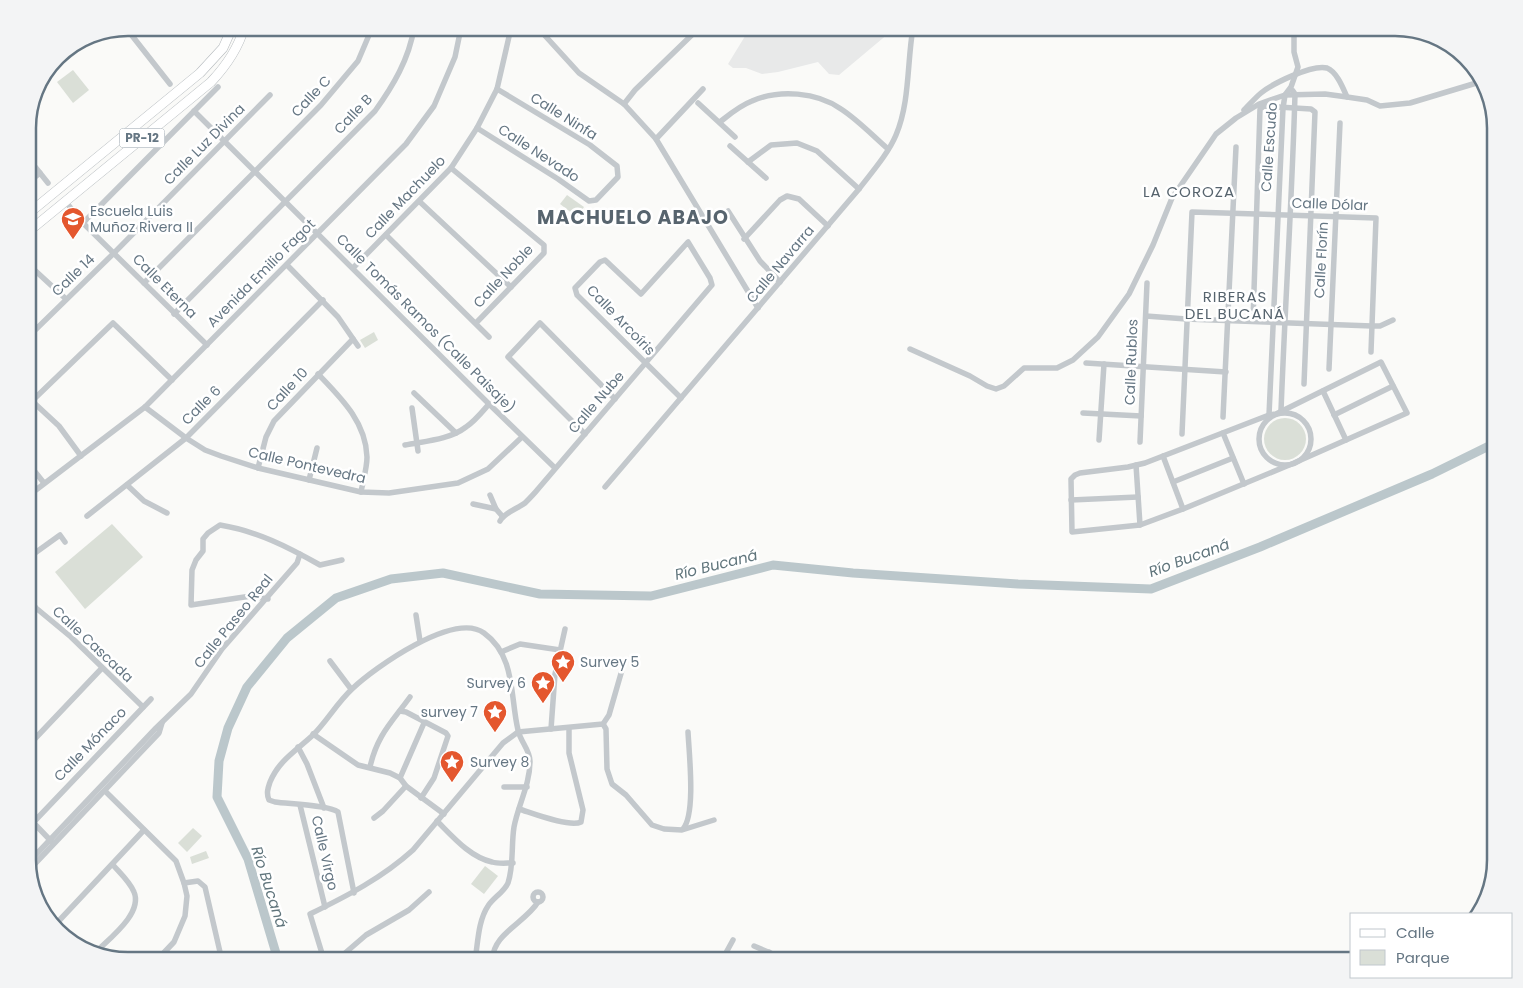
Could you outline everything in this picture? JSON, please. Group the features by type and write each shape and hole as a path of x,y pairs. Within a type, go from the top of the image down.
{"main road":[{"name":"PR-12","path":"36,207 200,73 217,55 229,36"},
{"name":"PR-12","path":"36,225 211,82 231,57 242,36"}],"street":[{"path":"132,36 170,84"},
{"name":"Calle C","path":"144,283 321,105 358,61 369,36"},
{"name":"Calle B","path":"174,314 375,111 391,89 412,44 413,36"},
{"name":"Avenida Emilio Fagot","path":"36,490 145,407 406,144 434,106 455,57 459,36"},
{"name":"Calle Machuelo","path":"353,268 420,202 451,168 477,128 497,89 509,36"},
{"path":"545,36 579,73 624,104 656,139 758,308"},
{"path":"624,104 635,90 691,36"},
{"name":"Calle Navarra","path":"605,487 859,189 888,149 896,134 904,106 911,36"},
{"path":"1291,87 1298,68 1294,52 1294,36"},
{"path":"910,349 996,389 1004,386 1024,368 1057,368 1073,360 1098,337 1128,294 1153,245 1172,198 1216,134 1236,118 1262,92 1276,83 1317,68 1327,68 1334,74 1347,97"},
{"path":"1236,118 1259,104 1285,95 1347,97 1367,100 1380,106 1410,102 1474,83"},
{"path":"83,223 218,87"},
{"name":"Calle Escudo","path":"1269,415 1283,108 1285,95 1291,87 1295,94 1291,215 1279,412"},
{"name":"Calle Ninfa","path":"497,89 590,145 617,166 618,177 596,200 588,201 586,199"},
{"path":"656,139 703,89"},
{"path":"720,122 734,110 753,100 774,94 802,94 822,99 840,108 888,149"},
{"name":"Calle Luz Divina","path":"114,253 270,95"},
{"path":"698,103 735,137"},
{"path":"1253,321 1260,109 1264,106 1312,109 1315,112 1304,384"},
{"name":"Calle Tomás Ramos (Calle Paisaje)","path":"194,111 555,468"},
{"name":"Calle Florín","path":"1329,369 1340,123"},
{"name":"Calle Nevado","path":"477,128 586,199"},
{"path":"748,162 771,145 797,143 817,151 859,189"},
{"path":"730,146 766,178"},
{"path":"1223,418 1236,147"},
{"path":"36,168 48,183"},
{"name":"Calle Noble","path":"451,168 544,244 544,253 476,323"},
{"path":"36,176 40,173"},
{"path":"744,238 780,200 787,196 799,199 828,226"},
{"name":"Calle Eterna","path":"65,201 83,223 207,345"},
{"path":"420,202 510,287"},
{"path":"728,211 760,261 780,282"},
{"name":"Calle Dólar","path":"1182,434 1192,212 1376,218 1371,352"},
{"path":"386,235 490,337"},
{"name":"Calle Nube","path":"496,509 501,518 525,502 712,285 710,278 688,242 641,294 605,260"},
{"name":"Calle 14","path":"36,328 114,253"},
{"name":"Calle Arcoíris","path":"605,260 600,262 575,288 577,295 681,398"},
{"path":"287,264 338,317 358,346"},
{"path":"36,271 66,299"},
{"name":"Calle Rublos","path":"1140,442 1147,283"},
{"name":"Calle 6","path":"87,516 186,438 323,300"},
{"path":"1146,316 1372,326 1380,326 1393,320"},
{"path":"36,397 113,323 172,380"},
{"path":"585,434 508,357 540,323 615,399"},
{"name":"Calle 10","path":"258,468 266,437 274,421 353,339"},
{"path":"1381,362 1407,413 1244,484 1140,525 1072,532 1071,479 1080,472 1136,465 1269,415 1279,412 1381,362"},
{"path":"1086,363 1226,372"},
{"path":"1099,440 1104,364"},
{"path":"318,374 347,405 363,432 367,458 361,492"},
{"path":"1334,415 1393,386"},
{"path":"1323,391 1346,440"},
{"path":"414,393 456,433"},
{"path":"405,444 456,433 467,427 489,404"},
{"path":"36,405 59,426 81,456"},
{"name":"Calle Pontevedra","path":"145,407 205,450 258,468 361,492 389,493 458,483 488,469 522,437"},
{"path":"412,408 418,451"},
{"path":"1279,412 1296,415 1304,421 1310,430 1309,450 1303,458 1294,463 1284,465 1274,462 1266,456 1261,448 1259,438 1262,428 1268,420 1279,412"},
{"path":"1083,413 1141,416"},
{"path":"1224,433 1244,484"},
{"path":"309,480 316,448"},
{"path":"1163,456 1183,509"},
{"path":"1173,482 1234,458"},
{"path":"1136,465 1140,525"},
{"path":"36,473 44,483"},
{"path":"127,485 144,501 167,513"},
{"path":"490,495 496,509"},
{"path":"1071,500 1138,496"},
{"path":"474,504 496,509"},
{"path":"268,599 251,596 191,605 192,570 196,560 203,551 203,539 208,533 220,525 238,528 263,536 320,565 342,560"},
{"path":"36,552 60,535 65,542"},
{"name":"Calle Paseo Real","path":"36,861 52,841 162,722 191,694 222,649 268,599 297,563 300,554"},
{"name":"Calle Cascada","path":"36,608 71,637 143,707"},
{"path":"416,614 420,641"},
{"path":"354,893 338,812 334,809 269,800 266,794 270,782 279,766 313,734 351,689 389,660 420,641 450,630 473,628 484,633 501,652 512,682 518,732 530,760 527,787 514,828 513,864 507,885 488,906 481,919 477,952"},
{"path":"551,729 555,674 565,629"},
{"path":"501,652 520,644 560,650"},
{"path":"330,661 351,689"},
{"path":"321,952 310,914 354,893 396,866 413,850 503,743 518,732 603,724 609,715 624,662"},
{"path":"36,738 102,668"},
{"path":"370,767 376,744 410,696"},
{"name":"Calle Mónaco","path":"36,819 150,699"},
{"path":"400,711 406,712 446,733 448,736 434,778 421,798"},
{"name":"Calle Paseo Real","path":"36,856 105,791 160,733 162,722"},
{"path":"400,778 424,723"},
{"path":"603,724 606,729 608,769 612,784 626,794 652,824 664,829 682,830 714,820"},
{"path":"519,809 572,824 581,822 583,810 569,753 569,728"},
{"path":"682,830 687,824 691,791 688,732"},
{"path":"313,734 358,765 390,773 400,778 406,786 444,814"},
{"path":"298,747 307,764 324,808"},
{"path":"374,818 406,786"},
{"path":"504,788 527,787"},
{"path":"105,791 176,861 187,896 185,916 174,942 165,952"},
{"name":"Calle Virgo","path":"300,805 325,907"},
{"path":"437,821 458,843 478,856 493,863 513,864"},
{"path":"36,825 52,841"},
{"path":"59,921 144,830"},
{"path":"100,948 130,917 136,905 135,894 130,885 112,865"},
{"path":"184,883 198,881 205,887 220,952"},
{"path":"346,952 366,934 409,910 429,892"},
{"path":"494,952 500,939 534,908 538,902"},
{"path":"726,952 733,940"},
{"path":"754,946 769,952"}],"shaded area":[{"path":"745,36 885,36 839,75 829,74 818,62 762,74 746,68 733,68 728,64"}],"green space":[{"path":"73,70 89,90 73,103 57,82"},
{"path":"567,195 584,207 577,217 560,204"},
{"path":"374,332 378,340 365,348 360,340"},
{"path":"1289,418 1297,421 1303,427 1306,439 1303,451 1297,457 1281,460 1273,457 1267,451 1264,435 1267,427 1273,421"},
{"path":"112,524 143,557 85,609 55,572"},
{"path":"193,828 202,836 187,852 178,843"},
{"path":"206,851 209,858 192,864 190,857"},
{"path":"485,866 498,876 484,894 471,884"}],"waterway":[{"name":"Río Bucaná","path":"276,952 248,859 217,797 219,761 228,728 247,687 287,638 336,598 391,579 443,573 540,594 651,596 773,565 853,573 1018,584 1151,589 1260,547 1432,474 1487,447"}],"place":[{"name":"Escuela Luis Muñoz Rivera II","path":"73,240"},
{"name":"Survey 5","path":"563,683"},
{"name":"Survey 6","path":"543,704"},
{"name":"survey 7","path":"495,733"},
{"name":"Survey 8","path":"452,783"}],"district":[{"name":"LA COROZA","path":"1189,192"},
{"name":"MACHUELO ABAJO","path":"633,217"},
{"name":"RIBERAS DEL BUCANÁ","path":"1235,306"}]}
